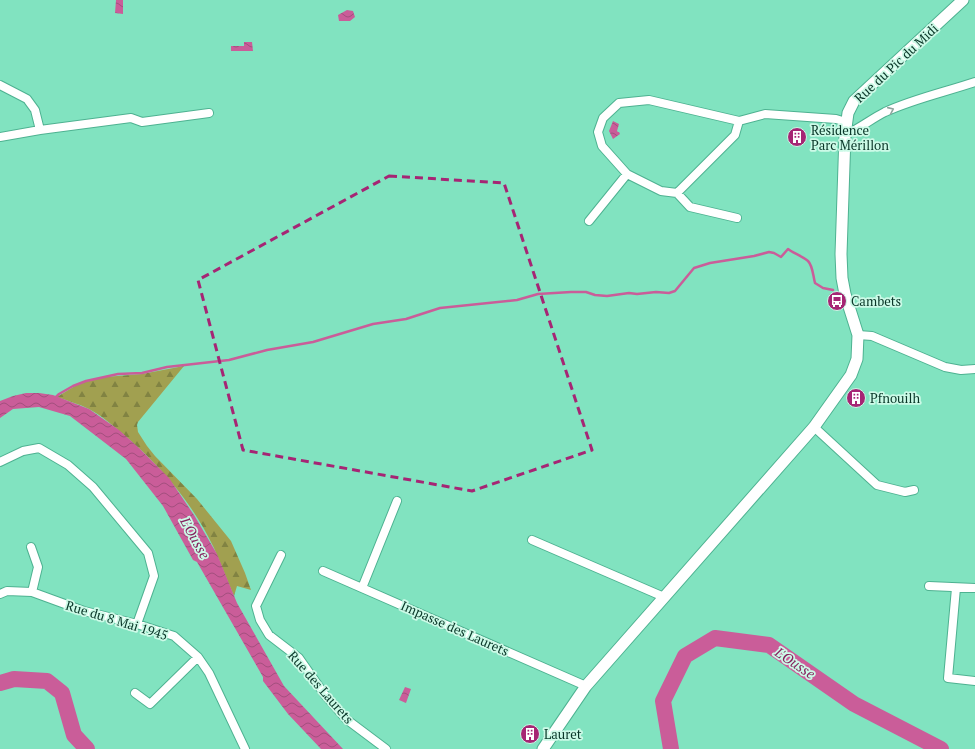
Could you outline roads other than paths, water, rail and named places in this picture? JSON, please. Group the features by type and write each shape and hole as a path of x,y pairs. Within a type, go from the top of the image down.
{"street":[{"name":"Rue du Pic du Midi","path":"543,749 586,686 814,428 851,375 857,359 858,335 845,294 842,278 841,254 845,135 848,113 854,101 963,0"},
{"path":"845,135 856,130 865,123 900,106 975,82"},
{"path":"0,85 28,99 35,110 40,130"},
{"path":"737,218 690,207 677,193 660,191 627,174 602,146 598,132 603,118 619,103 649,100 739,121 765,114 836,119 846,122"},
{"path":"0,137 131,118 142,122 209,113"},
{"path":"677,193 735,135 739,121"},
{"path":"589,221 627,174"},
{"path":"858,335 872,336 945,367 961,370 975,369"},
{"path":"814,428 877,485 905,492 914,490"},
{"path":"0,462 23,451 39,448 68,465 93,486 148,553 154,576 137,624"},
{"path":"362,588 397,501"},
{"path":"532,540 664,597"},
{"path":"31,547 38,567 32,592"},
{"name":"Rue des Laurets","path":"281,555 256,606 260,620 269,636 299,658 325,695 346,719 386,749"},
{"name":"Impasse des Laurets","path":"323,571 586,686"},
{"path":"929,586 975,588"},
{"path":"956,588 948,678 975,681"},
{"name":"Rue du 8 Mai 1945","path":"0,594 7,591 32,592 84,611 137,624 174,636 198,657 209,672 245,749"},
{"path":"135,693 150,704 198,657"}],"water":[{"path":"116,0 123,0 123,14 115,13"},
{"path":"347,10 353,11 355,17 350,21 339,21 338,15"},
{"path":"244,42 252,42 253,51 231,51 231,46 244,46"},
{"path":"613,121 619,124 617,131 620,134 613,139 609,131"},
{"name":"L'Ousse","path":"26,393 53,395 89,409 119,430 169,478 194,515 217,554 237,603 284,686 343,749 321,749 288,714 263,681 263,677 197,562 193,560 163,506 126,459 70,416 39,407 13,409 0,418 0,401"},
{"path":"405,687 411,689 406,703 399,700"}],"waterway":[{"path":"55,398 73,386 86,381 118,374 142,373 167,367 229,360 267,350 313,342 373,324 406,319 440,308 517,300 538,294 586,292 595,295 607,296 629,293 669,293 675,291 694,268 710,263 769,252 781,257 788,249 810,263 815,283 823,288 833,290"},
{"name":"L'Ousse","path":"671,749 663,701 685,656 715,638 769,645 854,704 941,749"},
{"path":"0,683 14,679 47,681 62,693 74,735 87,749"}],"place":[{"name":"Résidence Parc Mérillon","path":"797,137"},
{"name":"Cambets","path":"837,301"},
{"name":"Pfnouilh","path":"856,398"},
{"name":"Lauret","path":"530,734"}]}
